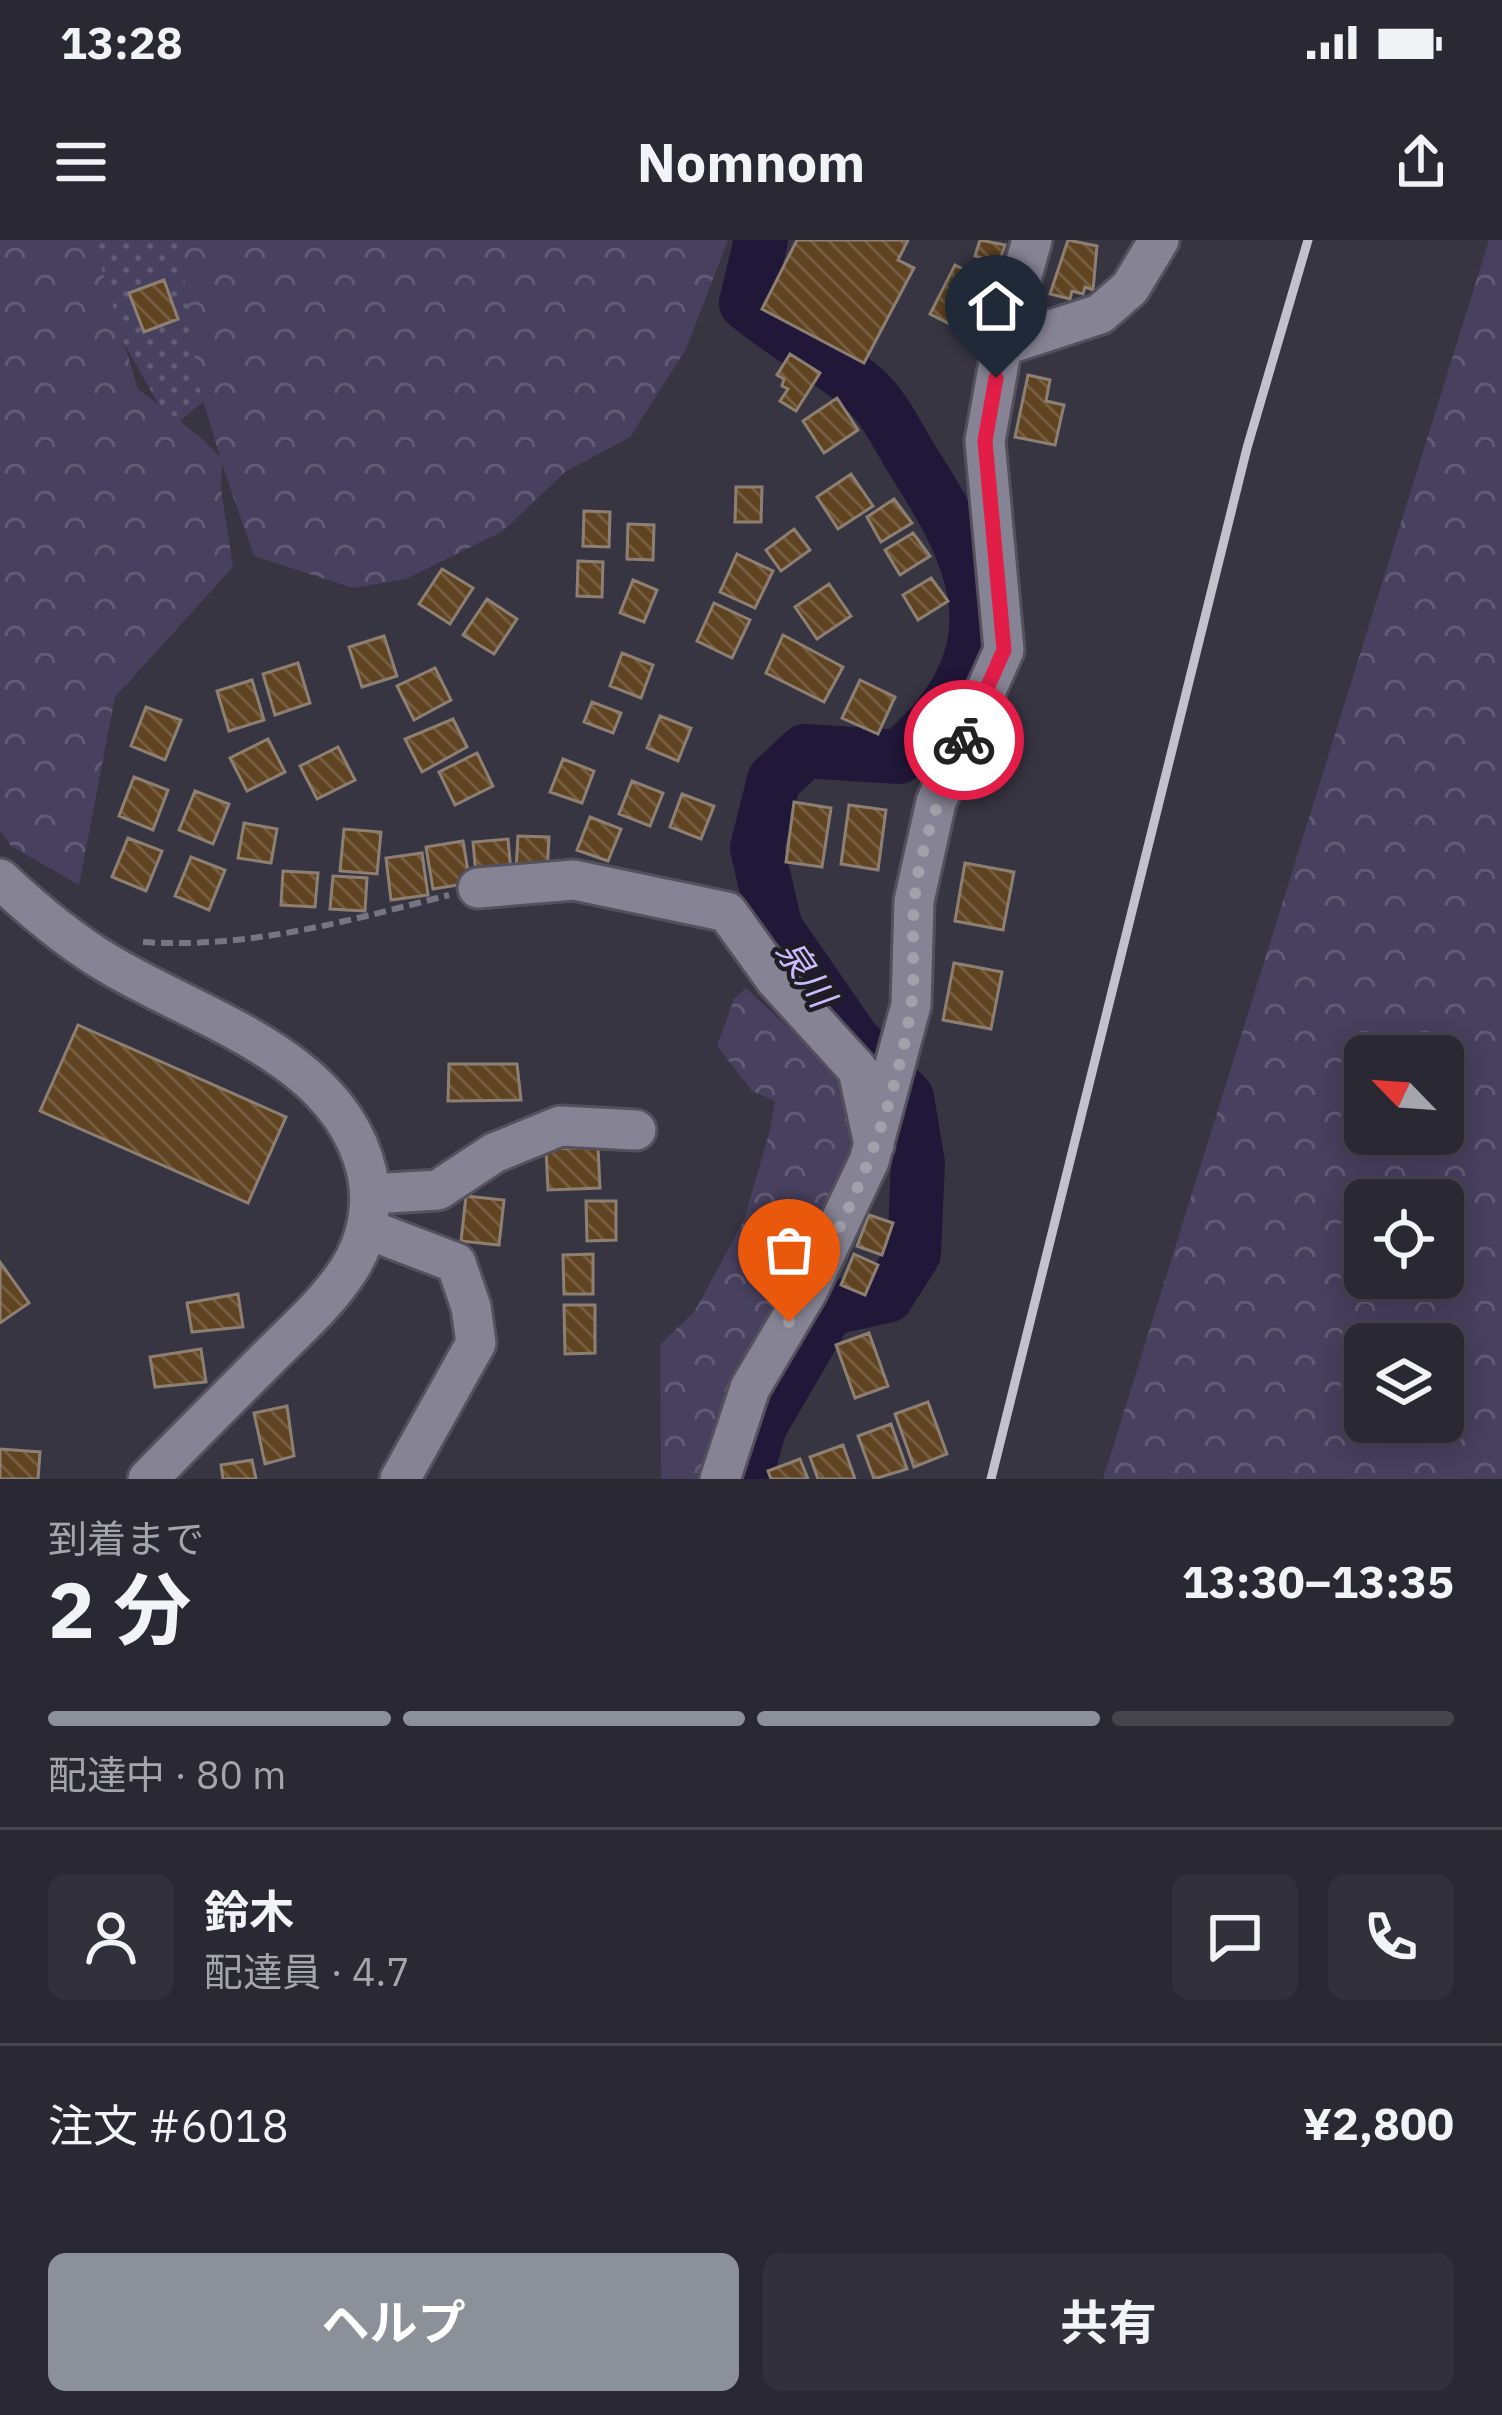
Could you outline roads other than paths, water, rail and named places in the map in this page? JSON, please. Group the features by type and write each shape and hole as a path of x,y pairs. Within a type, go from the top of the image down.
{"street":[{"path":"721,1479 750,1388 808,1290 874,1145 911,1005 914,902 936,802 1004,650 985,441 1002,346 1032,240"},
{"path":"1002,346 1100,314 1130,288 1159,240"},
{"path":"0,879 32,910 106,962 291,1064 346,1117 363,1155 369,1212 351,1267 317,1309 148,1479"},
{"path":"478,888 574,880 727,912 776,980 858,1070 874,1145"},
{"path":"369,1212 438,1190 494,1153 560,1126 636,1130"},
{"path":"369,1212 456,1263 474,1325 476,1343 400,1479"}],"waterway":[{"name":"泉川","path":"745,1479 760,1426 828,1309 887,1296 914,1253 918,1163 907,1098 853,1040 776,929 757,848 774,780 805,751 899,757 935,722 959,687 972,652 977,618 960,545 880,407 851,378 746,303 761,240"}],"railway":[{"path":"991,1479 1247,448 1308,240"}]}
